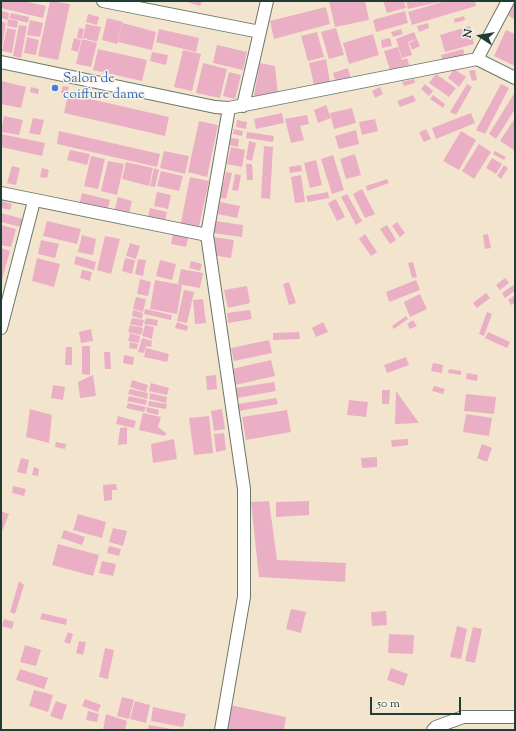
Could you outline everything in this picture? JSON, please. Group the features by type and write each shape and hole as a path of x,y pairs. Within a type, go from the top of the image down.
{"street":[{"path":"103,1 260,32"},
{"path":"243,106 267,1"},
{"path":"477,59 508,1"},
{"path":"1,62 215,107 229,108 477,59 515,78"},
{"path":"221,730 244,597 244,489 207,235 229,108"},
{"path":"1,194 207,235"},
{"path":"1,328 34,201"},
{"path":"433,730 436,727 463,717 515,717"}],"building":[{"path":"1,1 24,1 46,6 43,18 1,8"},
{"path":"50,1 70,4 58,60 38,56"},
{"path":"184,1 202,1 200,6"},
{"path":"329,1 365,1 369,20 335,27"},
{"path":"383,1 404,1 406,8 387,13"},
{"path":"406,1 439,1 439,2 408,9"},
{"path":"445,1 475,1 476,6 412,25 408,12"},
{"path":"512,1 515,1 515,20 505,13"},
{"path":"326,7 330,24 274,39 270,21"},
{"path":"1,11 9,13 8,20 1,18"},
{"path":"405,11 408,23 376,32 373,20"},
{"path":"11,13 29,17 28,23 9,18"},
{"path":"88,14 99,17 97,25 86,22"},
{"path":"464,16 465,20 455,23 454,19"},
{"path":"107,18 123,22 117,44 102,40"},
{"path":"8,19 18,21 17,28 7,26"},
{"path":"30,20 43,23 40,37 27,35"},
{"path":"1,21 6,23 2,47 1,47"},
{"path":"123,23 156,32 152,50 118,42"},
{"path":"428,23 429,28 419,32 417,26"},
{"path":"86,24 101,27 97,42 83,38"},
{"path":"19,25 27,26 21,58 13,56"},
{"path":"470,26 474,44 445,52 440,35"},
{"path":"7,28 16,30 12,53 2,51"},
{"path":"79,28 84,29 82,39 77,38"},
{"path":"336,28 344,55 329,59 321,32"},
{"path":"159,29 199,38 196,52 156,42"},
{"path":"401,29 403,34 393,37 391,32"},
{"path":"506,30 515,34 515,66 494,56"},
{"path":"317,32 324,57 308,61 301,36"},
{"path":"414,32 417,39 408,42 412,55 402,58 396,39"},
{"path":"373,34 379,55 349,64 343,43"},
{"path":"27,37 39,40 36,55 24,53"},
{"path":"74,38 81,40 78,52 71,50"},
{"path":"390,38 392,46 382,48 381,40"},
{"path":"82,39 97,43 91,67 76,64"},
{"path":"417,39 420,46 412,50 409,43"},
{"path":"217,45 247,52 243,70 213,63"},
{"path":"398,47 402,60 407,58 409,65 390,70 384,51"},
{"path":"98,49 147,60 142,81 93,70"},
{"path":"463,49 465,56 443,62 441,55"},
{"path":"183,50 201,54 192,91 174,87"},
{"path":"152,52 168,55 166,65 150,61"},
{"path":"326,59 330,82 314,85 309,63"},
{"path":"203,63 227,69 220,98 196,93"},
{"path":"260,63 275,66 278,95 253,101"},
{"path":"348,68 351,79 336,84 333,73"},
{"path":"454,69 466,77 459,87 448,78"},
{"path":"475,70 477,80 472,81 469,71"},
{"path":"229,72 241,75 235,99 223,96"},
{"path":"436,74 456,88 449,97 429,83"},
{"path":"414,79 415,83 404,86 402,82"},
{"path":"1,81 26,87 21,108 1,104"},
{"path":"425,84 433,91 429,96 421,89"},
{"path":"467,84 472,87 456,115 450,112"},
{"path":"501,84 509,88 485,134 476,130"},
{"path":"63,86 69,87 67,94 61,93"},
{"path":"31,87 39,89 38,94 30,92"},
{"path":"380,87 383,94 375,98 372,91"},
{"path":"515,92 515,109 496,139 489,134"},
{"path":"68,94 169,117 165,136 64,113"},
{"path":"413,95 416,101 400,107 397,101"},
{"path":"433,95 445,104 443,108 430,99"},
{"path":"326,105 331,118 318,123 314,110"},
{"path":"352,108 356,123 334,129 330,113"},
{"path":"282,113 284,123 256,129 254,119"},
{"path":"471,113 475,123 436,139 432,128"},
{"path":"307,115 309,124 300,126 304,140 291,143 285,119"},
{"path":"4,116 23,120 19,135 1,132"},
{"path":"33,118 44,120 40,135 29,133"},
{"path":"515,118 515,149 514,150 500,141"},
{"path":"375,119 378,131 362,135 359,122"},
{"path":"237,120 247,122 246,129 236,127"},
{"path":"199,121 218,125 207,177 188,172"},
{"path":"234,129 243,131 242,136 233,134"},
{"path":"426,129 431,139 424,142 419,133"},
{"path":"356,130 359,144 339,149 335,136"},
{"path":"59,131 160,154 157,167 57,144"},
{"path":"461,131 476,140 459,170 443,161"},
{"path":"247,132 274,136 273,142 246,138"},
{"path":"1,134 45,143 42,156 1,147"},
{"path":"231,138 239,139 238,147 230,145"},
{"path":"249,141 256,143 252,161 246,159"},
{"path":"479,144 491,152 474,179 462,171"},
{"path":"264,146 273,147 270,199 261,198"},
{"path":"231,147 245,150 242,167 227,164"},
{"path":"70,150 90,154 87,165 67,160"},
{"path":"164,151 189,156 185,174 160,168"},
{"path":"495,151 506,157 504,160 493,154"},
{"path":"355,154 361,175 346,179 340,159"},
{"path":"333,155 344,190 332,194 321,159"},
{"path":"91,156 105,159 98,189 84,186"},
{"path":"492,158 502,164 496,174 486,168"},
{"path":"316,160 322,185 310,188 304,163"},
{"path":"108,161 124,164 117,195 101,191"},
{"path":"126,162 153,168 149,186 122,179"},
{"path":"246,164 252,164 253,180 247,180"},
{"path":"301,165 302,171 290,173 289,167"},
{"path":"504,165 508,168 501,179 497,176"},
{"path":"12,166 20,168 16,185 7,183"},
{"path":"42,168 49,170 47,178 40,177"},
{"path":"154,168 159,170 155,187 150,186"},
{"path":"161,171 183,176 179,191 157,186"},
{"path":"226,172 232,173 226,199 220,198"},
{"path":"235,174 241,175 238,191 232,190"},
{"path":"301,175 305,202 295,203 291,177"},
{"path":"190,177 209,181 198,231 180,227"},
{"path":"387,179 389,183 367,191 366,186"},
{"path":"362,189 375,214 365,218 353,194"},
{"path":"157,192 171,195 168,209 154,206"},
{"path":"328,192 329,198 308,202 306,196"},
{"path":"82,193 110,200 107,212 79,206"},
{"path":"347,194 362,221 356,225 341,197"},
{"path":"118,197 132,201 129,215 114,212"},
{"path":"336,199 345,217 337,221 328,203"},
{"path":"2,201 12,204 10,210 1,208"},
{"path":"220,202 240,206 237,218 218,214"},
{"path":"150,208 167,212 164,225 147,221"},
{"path":"1,213 23,219 21,227 1,222"},
{"path":"47,221 81,229 77,244 43,236"},
{"path":"215,221 243,225 242,237 213,233"},
{"path":"397,222 405,233 400,237 392,226"},
{"path":"1,225 16,229 11,247 1,245"},
{"path":"387,225 396,240 390,244 380,229"},
{"path":"173,234 188,238 186,247 171,244"},
{"path":"365,234 377,252 371,256 359,239"},
{"path":"488,234 491,248 485,249 483,235"},
{"path":"82,235 96,239 93,255 78,252"},
{"path":"105,236 120,239 111,274 97,270"},
{"path":"214,237 234,240 231,258 211,255"},
{"path":"41,240 59,244 55,258 38,254"},
{"path":"130,243 140,246 136,259 126,256"},
{"path":"1,248 10,251 1,283"},
{"path":"76,256 96,262 94,270 74,264"},
{"path":"37,258 60,264 54,287 32,281"},
{"path":"125,258 135,260 132,274 122,271"},
{"path":"138,259 146,260 143,276 135,274"},
{"path":"160,260 176,264 172,280 156,276"},
{"path":"191,261 202,264 200,271 189,268"},
{"path":"413,262 417,277 412,278 408,263"},
{"path":"181,269 203,273 200,288 178,284"},
{"path":"82,270 92,272 90,281 80,278"},
{"path":"505,278 509,283 500,290 496,285"},
{"path":"140,279 151,282 148,296 137,294"},
{"path":"155,280 182,285 177,314 150,309"},
{"path":"416,280 420,290 389,302 386,292"},
{"path":"289,282 296,303 289,305 283,284"},
{"path":"515,284 515,291 505,298 502,293"},
{"path":"247,286 250,303 228,308 224,290"},
{"path":"184,290 194,292 187,323 177,321"},
{"path":"486,293 490,298 477,308 473,303"},
{"path":"420,294 427,309 410,317 404,302"},
{"path":"515,295 515,303 511,305 508,300"},
{"path":"136,297 146,299 143,312 133,309"},
{"path":"203,299 206,323 195,324 193,300"},
{"path":"145,309 172,315 171,320 144,314"},
{"path":"133,310 143,313 142,319 132,316"},
{"path":"250,310 252,319 228,323 227,313"},
{"path":"487,312 492,314 484,336 479,334"},
{"path":"406,316 408,319 394,329 392,326"},
{"path":"132,318 144,320 142,327 130,324"},
{"path":"146,318 158,320 157,326 144,324"},
{"path":"413,320 417,326 410,329 407,324"},
{"path":"177,322 188,326 187,331 175,328"},
{"path":"323,322 328,332 316,337 312,328"},
{"path":"130,325 143,328 141,335 128,332"},
{"path":"145,325 154,327 152,339 142,336"},
{"path":"91,329 93,341 81,343 79,332"},
{"path":"299,332 300,339 273,340 273,333"},
{"path":"488,332 510,342 507,348 485,338"},
{"path":"130,333 140,336 139,343 128,341"},
{"path":"142,338 152,341 151,347 146,346 144,353 138,352"},
{"path":"269,340 272,353 234,361 231,348"},
{"path":"130,342 138,344 137,349 129,348"},
{"path":"82,346 90,346 90,375 82,374"},
{"path":"66,347 72,347 72,365 65,365"},
{"path":"146,348 169,354 167,362 144,357"},
{"path":"104,352 110,352 111,369 105,369"},
{"path":"124,355 134,357 133,365 123,363"},
{"path":"406,357 409,365 387,373 384,365"},
{"path":"271,360 275,376 235,385 232,369"},
{"path":"433,363 443,365 442,373 431,371"},
{"path":"449,369 461,371 461,375 448,373"},
{"path":"467,373 478,375 477,381 466,379"},
{"path":"93,375 96,396 80,398 78,382"},
{"path":"216,375 217,389 207,390 206,376"},
{"path":"132,380 148,385 146,392 130,387"},
{"path":"274,382 276,391 237,398 235,388"},
{"path":"151,383 169,388 167,395 149,391"},
{"path":"53,385 65,387 63,400 51,398"},
{"path":"434,386 445,389 443,394 432,391"},
{"path":"130,389 148,393 147,399 128,394"},
{"path":"382,390 390,390 389,404 382,404"},
{"path":"396,391 419,423 395,424"},
{"path":"150,393 167,397 166,403 149,399"},
{"path":"466,394 496,397 494,414 464,411"},
{"path":"129,396 147,400 146,405 127,401"},
{"path":"276,398 278,404 239,411 238,404"},
{"path":"349,400 368,402 366,417 347,415"},
{"path":"149,401 167,404 166,409 148,406"},
{"path":"128,403 146,407 144,412 126,408"},
{"path":"147,407 159,410 158,415 146,412"},
{"path":"30,409 52,415 49,443 26,437"},
{"path":"222,409 225,429 214,431 211,411"},
{"path":"287,410 291,432 246,440 242,417"},
{"path":"143,413 161,417 158,427 166,433 165,436 139,430"},
{"path":"466,414 492,418 489,436 463,432"},
{"path":"118,416 136,421 134,428 116,424"},
{"path":"209,416 213,453 194,455 189,418"},
{"path":"127,427 127,444 118,445 120,428"},
{"path":"224,433 226,450 216,452 214,434"},
{"path":"174,439 177,459 153,463 151,444"},
{"path":"408,439 408,445 392,447 391,440"},
{"path":"56,442 66,444 65,449 55,447"},
{"path":"482,444 492,448 487,462 477,458"},
{"path":"377,457 377,467 362,468 361,458"},
{"path":"21,458 29,460 26,474 17,472"},
{"path":"34,467 39,469 38,476 32,475"},
{"path":"116,484 117,490 112,490 112,500 104,501 103,485"},
{"path":"13,486 26,489 24,496 12,493"},
{"path":"269,501 277,560 346,563 345,582 259,577 251,502"},
{"path":"309,501 309,515 276,517 276,502"},
{"path":"1,511 9,514 1,534"},
{"path":"78,514 106,522 102,538 73,530"},
{"path":"113,528 127,531 123,546 109,542"},
{"path":"64,530 85,537 82,545 61,538"},
{"path":"58,544 99,555 93,576 52,565"},
{"path":"109,546 121,549 119,556 107,553"},
{"path":"102,561 116,564 113,576 99,573"},
{"path":"19,581 24,585 15,614 10,612"},
{"path":"291,609 306,612 301,633 286,629"},
{"path":"386,611 387,625 372,626 371,612"},
{"path":"42,613 67,619 66,625 40,619"},
{"path":"4,619 14,622 12,629 2,626"},
{"path":"457,626 467,629 461,659 450,657"},
{"path":"473,627 482,629 475,663 465,661"},
{"path":"68,632 73,634 70,644 64,642"},
{"path":"389,634 414,635 413,654 388,653"},
{"path":"79,641 86,642 83,655 76,653"},
{"path":"25,645 41,650 36,666 20,662"},
{"path":"105,648 114,650 108,679 99,677"},
{"path":"391,668 408,674 404,686 387,680"},
{"path":"20,669 48,678 44,689 16,680"},
{"path":"34,690 53,695 48,712 29,706"},
{"path":"122,697 134,700 129,719 117,716"},
{"path":"85,699 101,705 98,712 82,706"},
{"path":"56,701 67,705 62,720 50,716"},
{"path":"135,701 150,705 146,723 130,719"},
{"path":"230,705 286,717 284,730 225,730"},
{"path":"153,707 186,714 183,727 151,721"},
{"path":"88,711 99,714 97,722 86,720"},
{"path":"106,714 127,721 125,730 103,730"},
{"path":"149,725 171,729 171,730 148,730"}],"place":[{"name":"Salon de coiffure dame","path":"55,88"}]}
